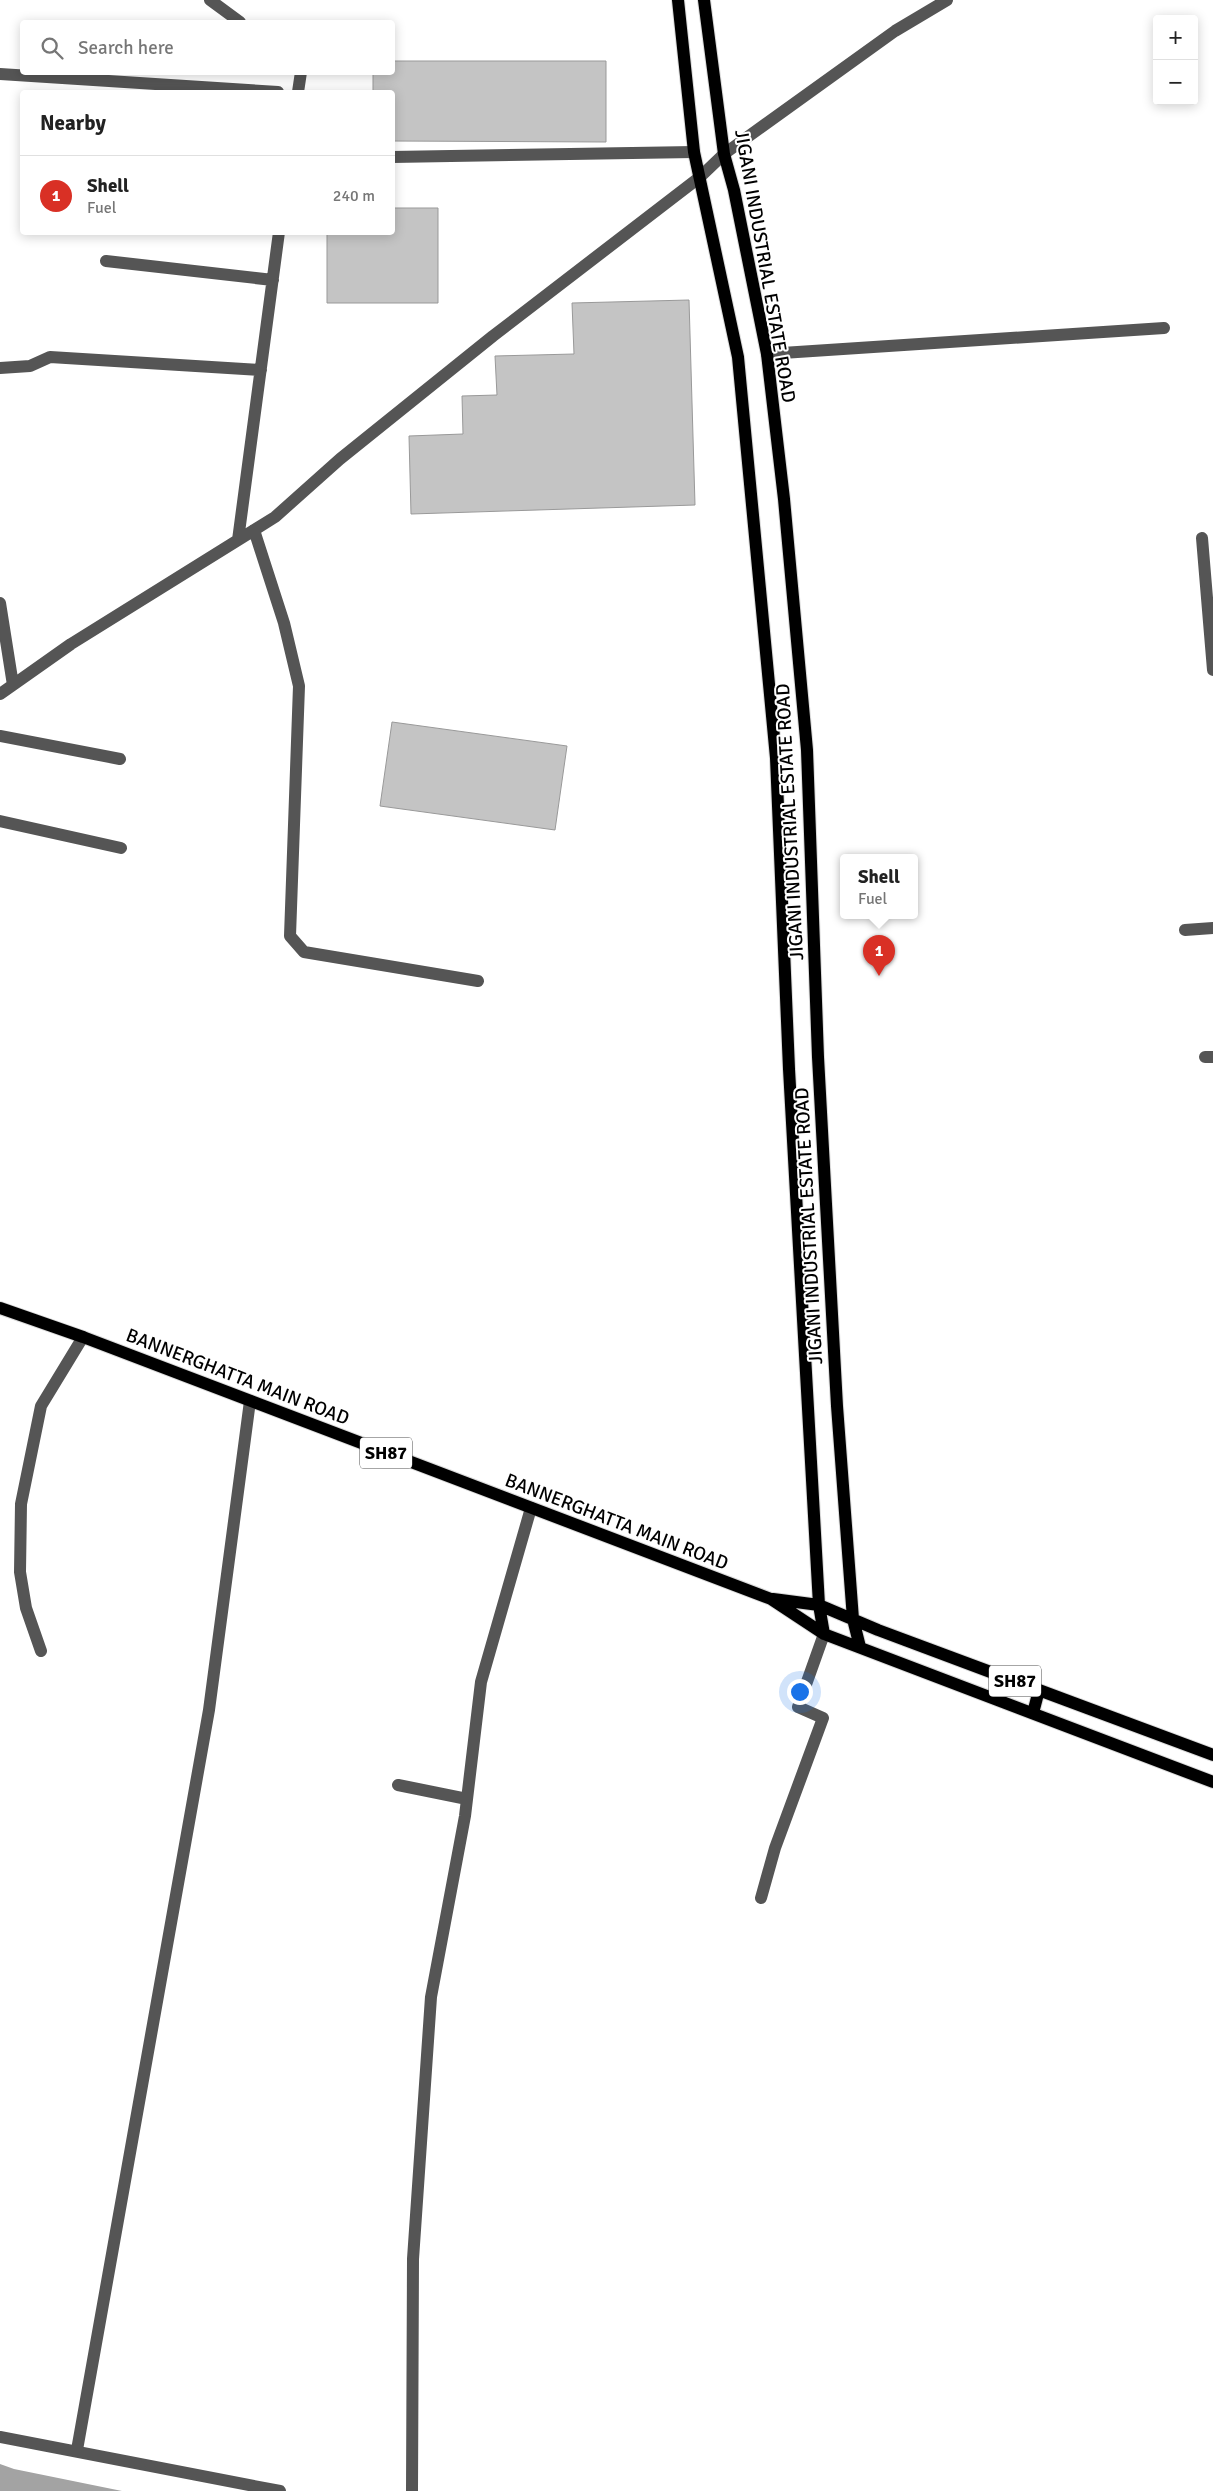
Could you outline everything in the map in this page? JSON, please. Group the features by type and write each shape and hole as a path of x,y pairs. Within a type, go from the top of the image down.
{"main road":[{"name":"JIGANI INDUSTRIAL ESTATE ROAD","path":"678,0 694,152 738,357 776,758 789,1060 819,1605 824,1634"},
{"name":"JIGANI INDUSTRIAL ESTATE ROAD","path":"704,0 724,154 734,190 767,354 784,499 807,750 818,1058 834,1366 853,1619 860,1647"},
{"name":"BANNERGHATTA MAIN ROAD","path":"0,1308 83,1337 771,1599 824,1634 1213,1782"},
{"name":"BANNERGHATTA MAIN ROAD","path":"771,1599 819,1605 1213,1755"},
{"path":"1032,1713 1039,1690"}],"street":[{"path":"210,0 237,20"},
{"path":"0,694 71,644 275,517 340,459 493,336 700,178 724,154 896,31 947,0"},
{"path":"0,74 247,90"},
{"path":"298,90 301,75"},
{"path":"395,157 694,152"},
{"path":"238,540 279,235"},
{"path":"106,261 273,280"},
{"path":"767,354 1164,328"},
{"path":"0,368 30,366 50,357 261,370"},
{"path":"254,530 284,623 299,686 290,936 304,952 478,981"},
{"path":"1202,538 1213,670"},
{"path":"0,603 13,685"},
{"path":"0,736 120,759"},
{"path":"0,821 121,848"},
{"path":"1185,930 1213,928"},
{"path":"41,1651 26,1608 20,1572 21,1504 41,1406 83,1337"},
{"path":"77,2450 209,1710 250,1401"},
{"path":"412,2491 413,2259 431,1997 467,1798 481,1682 531,1508"},
{"path":"761,1898 775,1848 823,1718 798,1707 824,1634"},
{"path":"398,1785 467,1798"},
{"path":"0,2437 77,2450 280,2491"}],"shaded area":[{"path":"0,2464 14,2469 122,2491 0,2491"}],"building":[{"path":"395,61 606,61 606,142 395,141 395,90 373,90 373,75 395,75"},
{"path":"395,208 438,208 438,303 327,303 327,235 395,235"},
{"path":"689,300 695,505 411,514 409,436 463,434 462,396 497,395 495,356 574,354 572,303"},
{"path":"392,722 567,746 555,830 380,806"}],"place":[{"name":"Shell","path":"879,976"}]}
